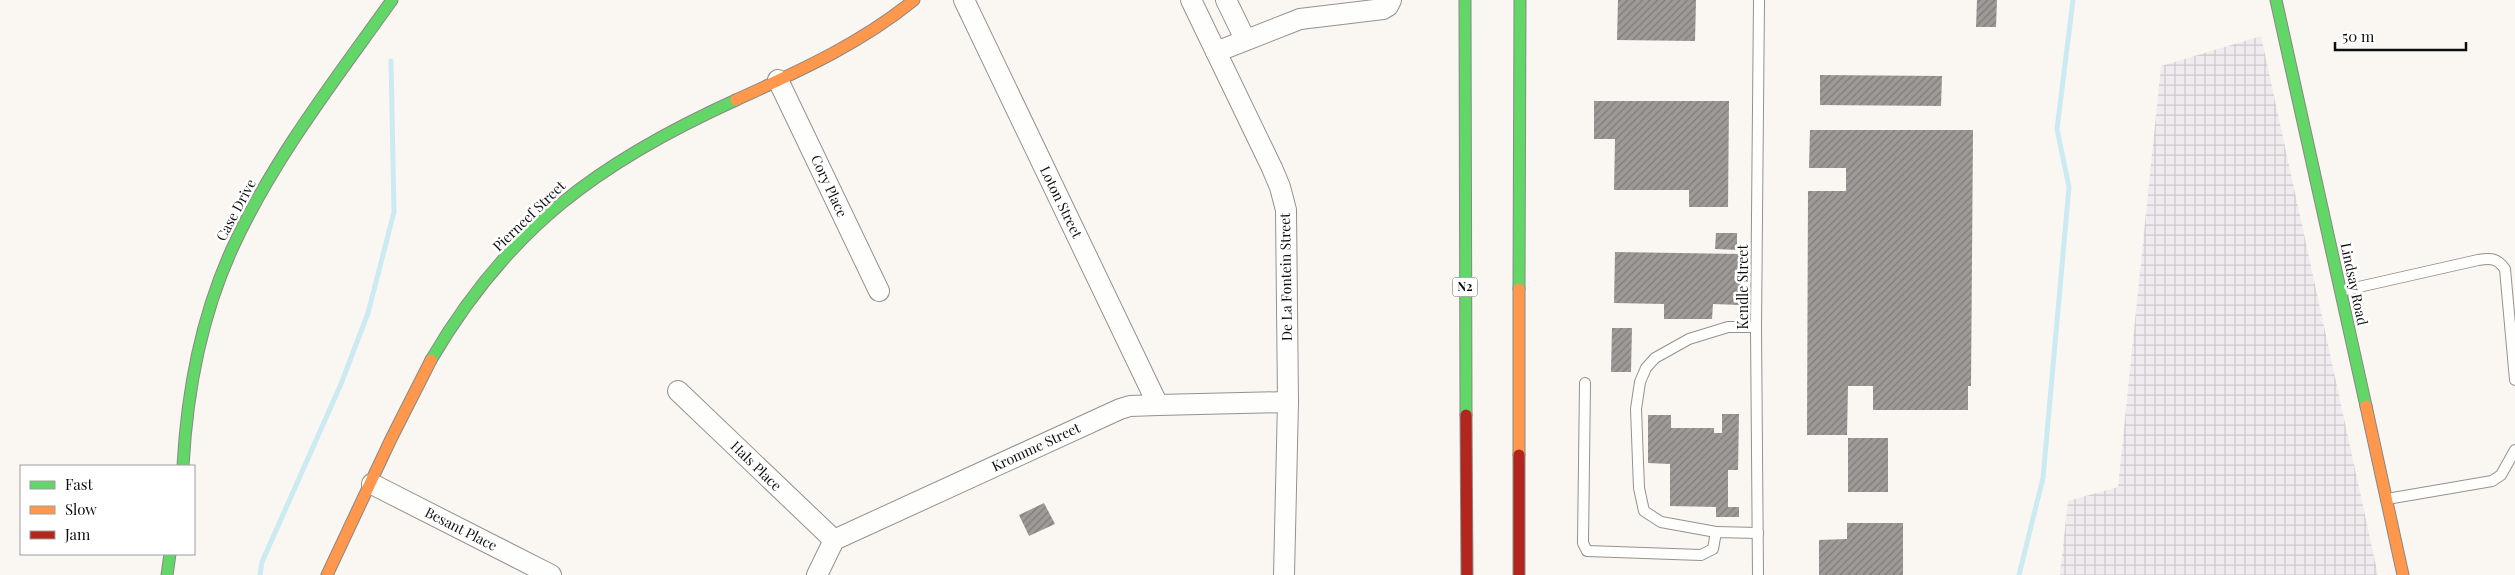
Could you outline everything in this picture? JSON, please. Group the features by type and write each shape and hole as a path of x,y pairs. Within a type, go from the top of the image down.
{"main road":[{"name":"Case Drive","path":"183,465 186,414 204,330 232,249 271,176 302,127 392,0"},
{"name":"Pierneef Street","path":"328,575 432,359 469,303 520,242 561,202 608,168 683,125 878,30 914,0"},
{"name":"N2","path":"1465,0 1467,575"},
{"path":"1519,575 1520,0"},
{"path":"1520,60 1524,0"},
{"name":"Lindsay Road","path":"2276,0 2403,575"},
{"path":"167,575 170,555"}],"street":[{"name":"Loton Street","path":"964,0 1158,405"},
{"name":"De La Fontein Street","path":"1191,0 1272,168 1285,205 1288,402 1284,575"},
{"path":"1226,0 1245,39"},
{"path":"1216,52 1300,19 1383,9 1391,0"},
{"name":"Cory Place","path":"778,80 878,291"},
{"name":"Hals Place","path":"678,392 834,540"},
{"name":"Kromme Street","path":"834,540 1112,412 1130,406 1288,402"},
{"name":"Besant Place","path":"372,484 551,575"},
{"path":"817,575 834,540"}],"lane":[{"name":"Kendle Street","path":"1758,575 1756,327 1759,0"},
{"path":"2340,291 2478,260 2491,258 2500,262 2505,269 2515,380"},
{"path":"1756,327 1728,327 1688,339 1655,358 1640,382 1636,409 1639,488 1644,511 1661,522 1716,532 1758,534"},
{"path":"1584,383 1583,543 1585,549 1591,552 1701,555 1713,549 1716,532"},
{"path":"2386,500 2492,481 2501,475 2515,450"}],"shaded area":[{"path":"2261,36 2378,575 2060,575 2068,501 2118,487 2161,66"}],"building":[{"path":"1618,0 1696,0 1695,41 1617,40"},
{"path":"1977,0 1997,0 1996,27 1976,27"},
{"path":"1820,75 1942,76 1941,106 1820,105"},
{"path":"1594,101 1729,101 1728,207 1689,207 1689,190 1614,190 1615,139 1594,139"},
{"path":"1810,130 1973,130 1971,386 1968,386 1968,410 1873,410 1873,386 1848,386 1847,435 1807,435 1808,191 1846,191 1846,168 1809,168"},
{"path":"1716,233 1737,233 1737,250 1715,249"},
{"path":"1615,252 1741,254 1740,305 1713,304 1712,319 1664,319 1664,304 1614,303"},
{"path":"1612,328 1632,328 1631,372 1611,372"},
{"path":"1722,414 1739,414 1738,470 1728,470 1728,507 1739,507 1739,517 1716,517 1716,507 1670,506 1670,464 1648,463 1648,415 1671,415 1671,428 1714,428 1714,433 1722,433"},
{"path":"1848,438 1888,438 1888,492 1848,492"},
{"path":"1044,503 1055,524 1029,536 1019,515"},
{"path":"1847,523 1903,523 1903,575 1819,575 1819,540 1847,539"}],"waterway":[{"path":"2019,575 2043,478 2069,187 2057,129 2073,0"},
{"path":"260,575 262,562 341,384 368,313 394,212 391,61"}],"traffic: fast":[{"path":"183,465 188,410 197,355 212,301 232,249 266,183 327,90 392,0"},
{"path":"1465,0 1466,415"},
{"path":"1519,289 1520,0"},
{"path":"2276,0 2366,406"},
{"path":"431,360 461,313 492,272 525,236 561,204 641,148 736,100"},
{"path":"167,575 170,555"}],"traffic: slow":[{"path":"736,100 828,56 872,30 914,0"},
{"path":"1519,289 1519,455"},
{"path":"327,575 391,439 431,360"},
{"path":"2366,406 2403,575"}],"traffic: jam":[{"path":"1466,415 1467,575"},
{"path":"1519,455 1519,575"}]}
